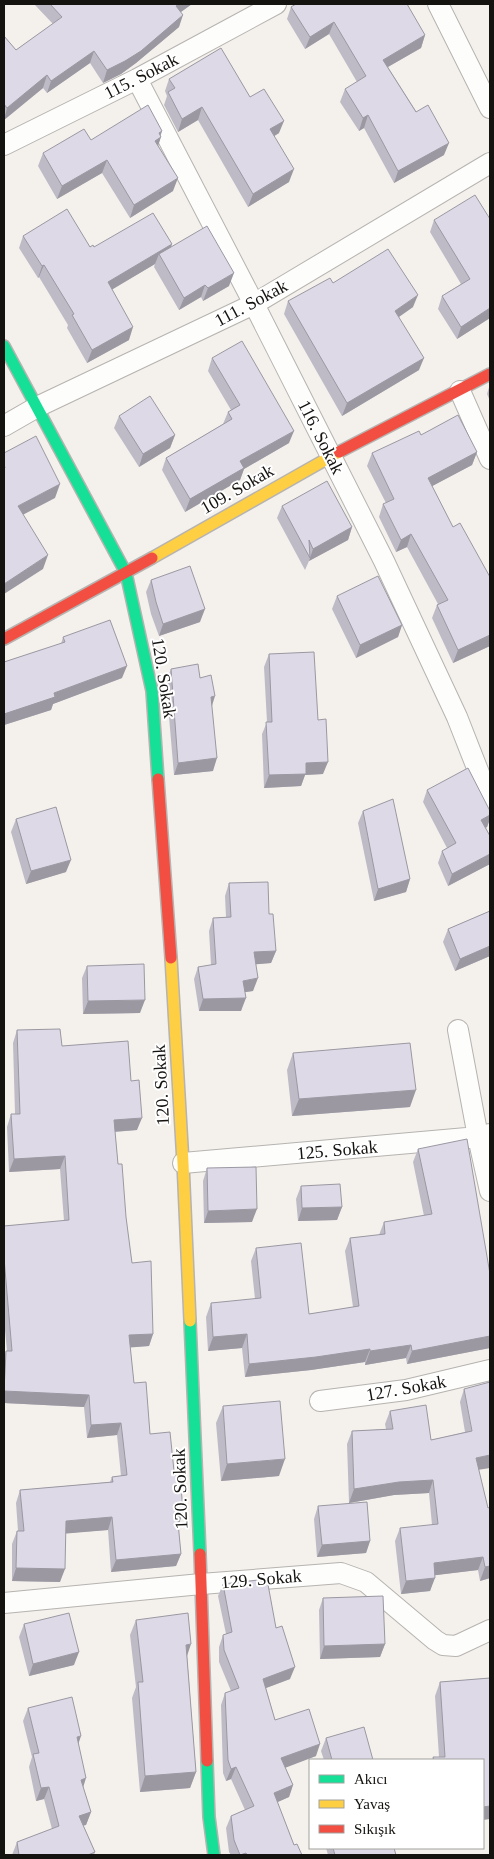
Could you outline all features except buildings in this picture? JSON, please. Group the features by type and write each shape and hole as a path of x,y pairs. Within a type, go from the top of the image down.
{"street":[{"name":"115. Sokak","path":"4,145 138,79 276,4"},
{"path":"438,4 490,108"},
{"name":"116. Sokak","path":"138,79 331,456 457,716 490,801"},
{"name":"111. Sokak","path":"4,426 37,407 254,304 490,163"},
{"name":"120. Sokak","path":"4,346 126,573 152,691 172,960 183,1163 209,1817 214,1855"},
{"name":"109. Sokak","path":"4,639 126,573 331,456 490,374"},
{"path":"460,391 490,459"},
{"path":"458,1030 484,1135 490,1191"},
{"name":"125. Sokak","path":"183,1163 484,1135"},
{"name":"127. Sokak","path":"320,1401 406,1390 490,1370"},
{"name":"129. Sokak","path":"4,1603 341,1573 366,1582 435,1640 443,1644 456,1646 490,1630"}],"traffic: fast":[{"path":"4,346 126,573 152,691 158,779"},
{"path":"190,1321 200,1554"},
{"path":"207,1761 209,1817 214,1855"}],"traffic: slow":[{"path":"152,558 339,452"},
{"path":"171,958 190,1321"}],"traffic: jam":[{"path":"339,452 490,374"},
{"path":"4,639 152,558"},
{"path":"158,779 171,958"},
{"path":"200,1554 207,1761"}]}
